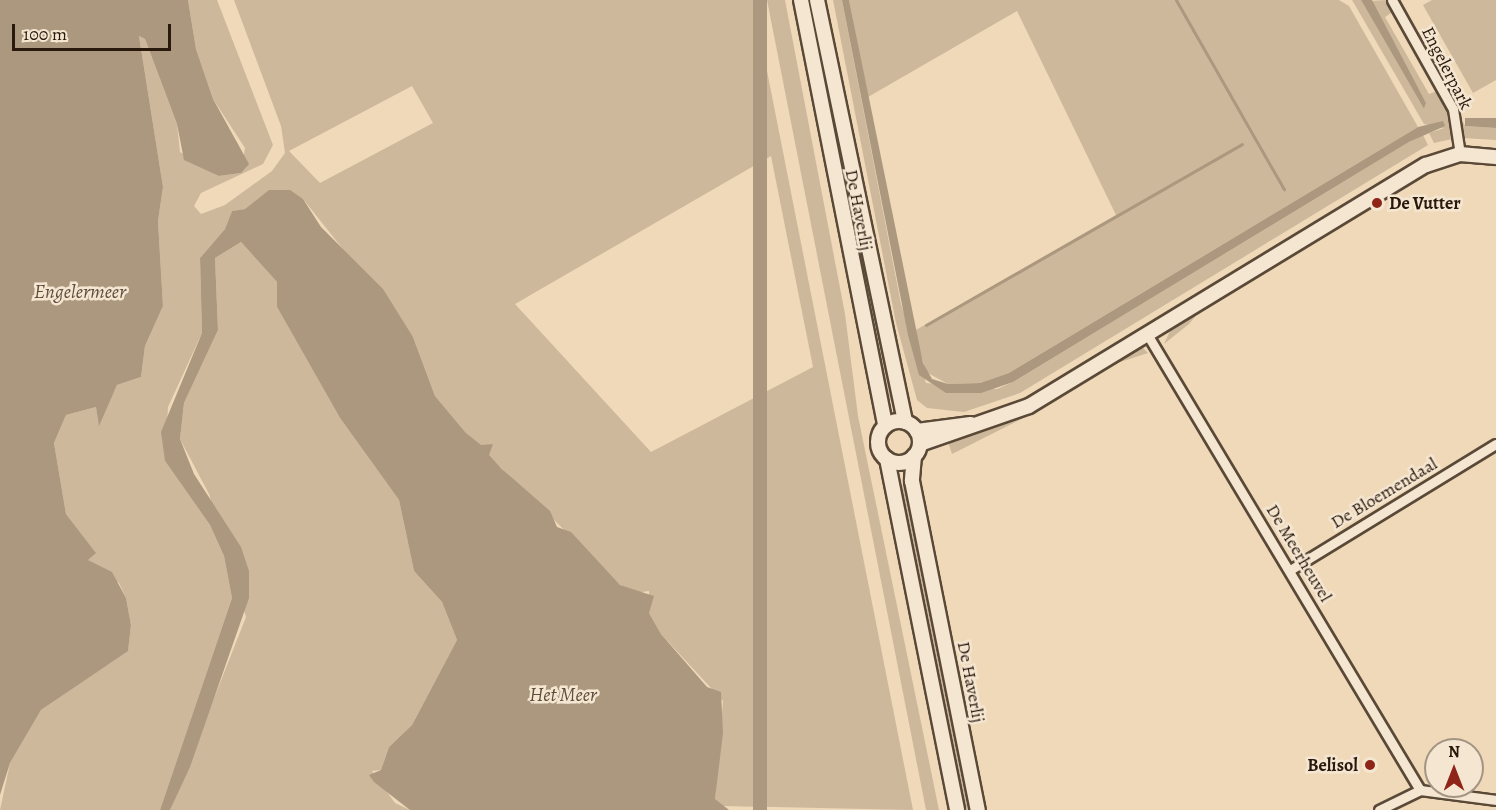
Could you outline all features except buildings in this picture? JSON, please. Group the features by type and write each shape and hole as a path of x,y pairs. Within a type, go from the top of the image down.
{"street":[{"name":"De Haverlij","path":"801,0 885,426"},
{"name":"De Haverlij","path":"817,0 905,422"},
{"name":"Engelerpark","path":"1392,0 1453,109 1460,154"},
{"path":"887,459 901,463 917,444 991,422 1029,406 1426,165 1460,154 1496,157"},
{"name":"De Meerheuvel","path":"1147,334 1420,790"},
{"path":"917,444 905,422 885,426 878,443 887,459 957,810"},
{"name":"De Haverlij","path":"917,444 912,482 978,810"},
{"name":"De Bloemendaal","path":"1290,570 1496,444"},
{"path":"1379,810 1420,790 1496,800"}],"shaded area":[{"path":"188,0 217,0 273,145 263,164 201,193 194,206 201,214 225,205 272,171 285,153 281,126 234,0 753,0 913,810 722,806 715,800 723,701 661,634 649,613 649,591 635,593 620,585 466,433 435,396 413,337 303,199 270,190 245,209 232,211 225,229 200,258 202,333 168,407 165,461 210,525 224,556 232,598 160,810 0,810 10,763 41,710 128,650 131,625 126,598 119,583 88,560 95,552 66,514 54,443 66,415 96,407 99,423 117,385 141,377 145,346 163,306 158,221 163,187 139,36 145,39 177,124 180,152 219,176 241,173 245,148 213,99 196,49","holes":["412,86 433,123 320,183 289,151","771,156 813,367 651,452 515,304"]},
{"path":"767,0 785,0 845,314 858,416 939,810 926,810"},
{"path":"804,0 815,0 891,400 883,402"},
{"path":"833,0 842,0 901,304 926,383 997,389 1013,382 1409,142 1423,135 1428,145 1020,393 964,412 927,408 917,400 896,323"},
{"path":"849,0 1339,0 1349,6 1418,127 1009,373 980,383 948,384 926,372 914,331 1116,215 1017,11 868,97"},
{"path":"1352,0 1361,0 1424,109 1426,103 1370,1 1387,0 1394,11 1385,17 1429,94 1437,91 1449,111 1452,139 1434,143 1429,133 1444,128 1424,124"},
{"path":"1432,0 1496,0 1496,80 1473,93 1423,5"},
{"path":"1461,118 1465,126 1496,128 1496,140 1462,138"},
{"path":"241,242 277,282 277,307 340,418 399,500 414,571 442,602 457,640 412,725 389,747 381,770 372,771 395,803 410,810 170,810 246,617 209,494 180,439 184,403 218,330 215,258"},
{"path":"1199,312 1189,324 1164,344 1171,329"},
{"path":"1143,348 1148,353 1108,366 1133,351"},
{"path":"1039,406 1043,408 952,454 948,442"},
{"path":"907,485 970,810 960,810 898,487"}],"water":[{"name":"Engelermeer","path":"0,0 188,0 196,49 213,99 249,164 241,173 219,176 184,160 177,124 145,39 139,36 163,187 158,221 163,306 145,346 141,377 117,385 99,426 96,407 66,415 54,443 66,514 96,553 88,560 112,572 126,598 131,625 128,651 41,710 10,763 0,795"},
{"path":"753,0 767,0 767,810 753,810"},
{"path":"842,0 849,0 923,363 932,379 948,384 980,383 1009,373 1418,127 1443,121 1445,126 1409,142 1013,382 981,393 946,393 919,375 908,335"},
{"path":"1361,0 1372,0 1426,103 1424,109"},
{"path":"1465,118 1496,118 1496,128 1465,126"},
{"name":"Het Meer","path":"269,190 290,190 303,199 321,227 383,289 413,337 435,396 466,433 481,445 493,444 489,455 550,511 557,527 571,532 620,585 654,596 649,613 661,634 707,687 721,692 723,733 715,799 729,810 410,810 374,782 369,775 381,770 389,747 412,725 457,640 442,602 414,571 399,500 340,418 277,307 277,282 241,242 215,258 218,330 184,403 180,439 194,474 241,547 249,571 249,598 190,767 170,810 160,810 232,598 224,556 210,525 165,461 161,432 202,333 200,258 225,229 232,211 245,209"}],"waterway":[{"path":"1176,0 1284,189"},
{"path":"926,325 1242,144"}],"place":[{"name":"De Vutter","path":"1377,203"},
{"name":"Belisol","path":"1370,765"}]}
